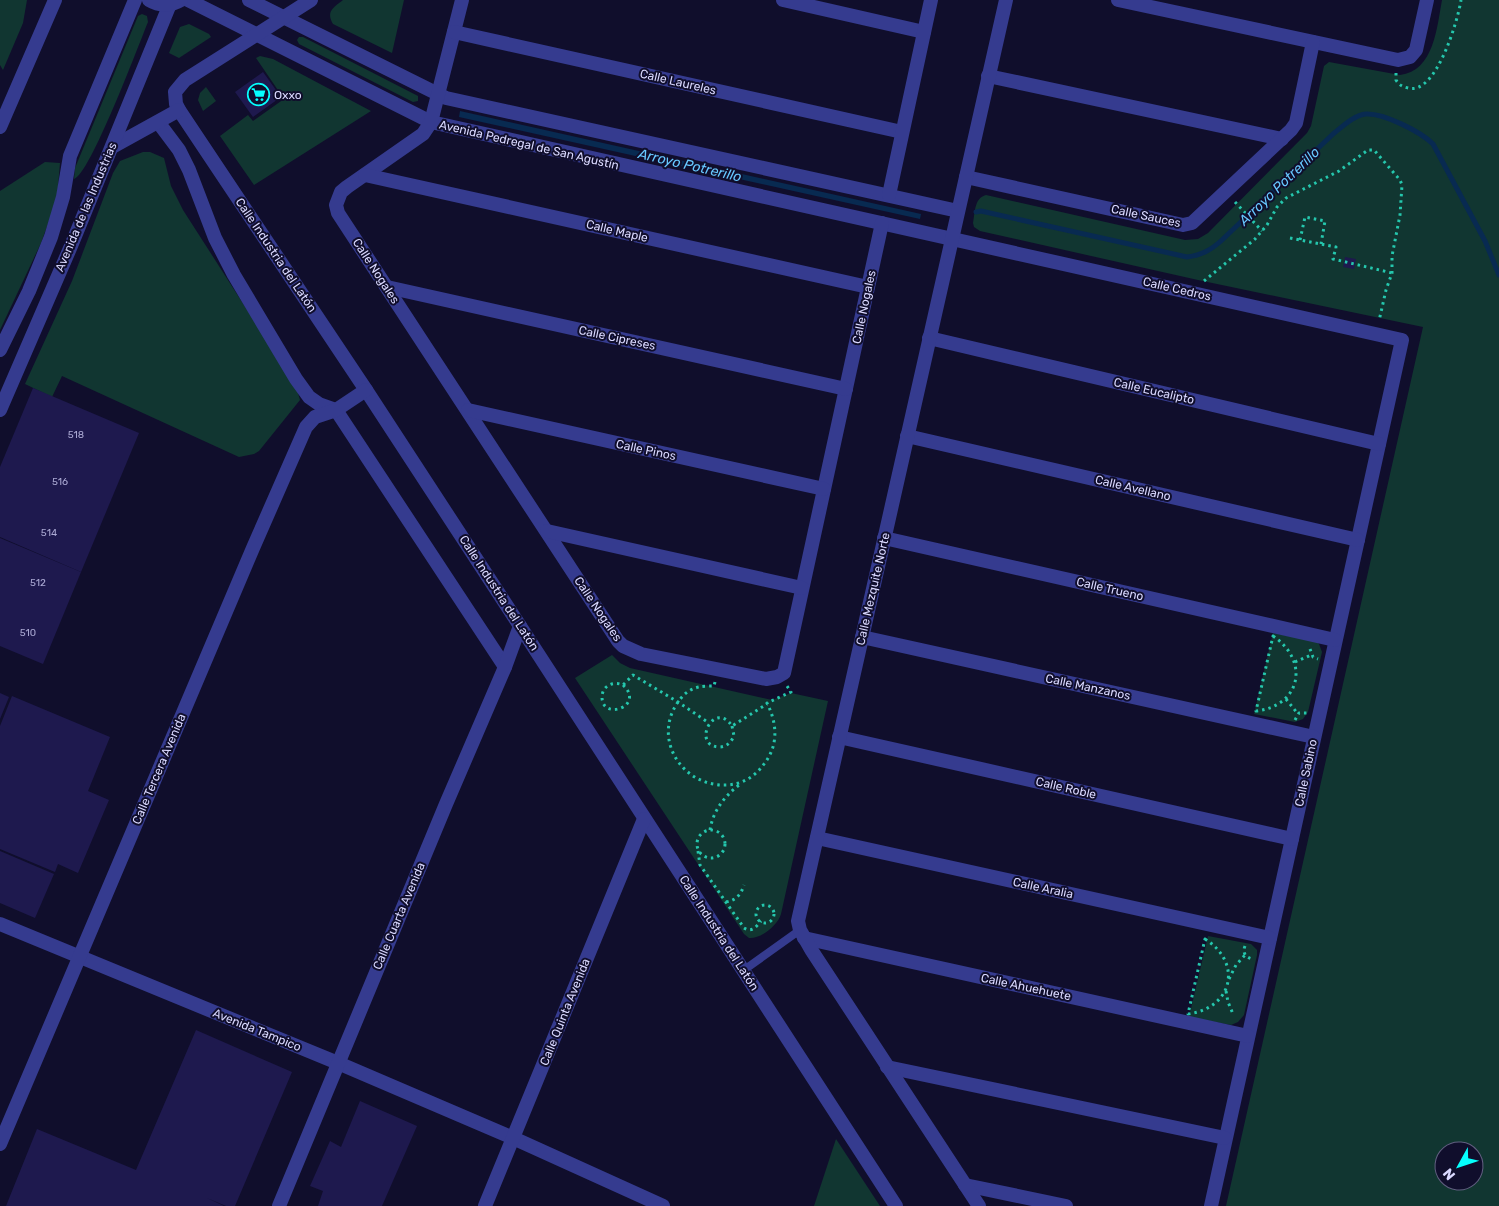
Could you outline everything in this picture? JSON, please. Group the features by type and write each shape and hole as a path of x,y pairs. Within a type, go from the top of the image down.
{"street":[{"path":"43,0 44,25"},
{"path":"0,127 55,0"},
{"name":"Avenida de las Industrias","path":"0,350 29,291 51,237 63,197 70,156 135,0"},
{"path":"148,0 162,4 176,2"},
{"name":"Avenida Pedregal de San Agustín","path":"188,0 431,122 952,238"},
{"path":"251,0 273,5 284,18 438,95 958,211"},
{"path":"112,147 179,110 175,98 181,83 311,0"},
{"path":"431,122 462,0"},
{"path":"783,0 924,32"},
{"path":"888,195 931,0"},
{"name":"Calle Mezquite Norte","path":"802,934 798,921 1006,0"},
{"path":"1118,0 1398,60 1410,57 1416,50 1426,0"},
{"name":"Avenida de las Industrias","path":"0,410 176,2"},
{"path":"257,34 273,5"},
{"name":"Calle Laureles","path":"454,32 902,132"},
{"name":"Calle Sauces","path":"966,177 1188,225 1195,221 1282,139 1296,123 1313,42"},
{"path":"988,76 1282,139"},
{"name":"Calle Industria del Latón","path":"179,110 366,390 896,1206"},
{"path":"158,122 178,150 189,170 215,238 230,268 296,380 310,397 319,404 336,410 505,666"},
{"name":"Calle Nogales","path":"431,122 423,134 341,192 336,205 338,213 618,641 623,646 641,654 766,679 781,676 786,666 882,223"},
{"name":"Calle Maple","path":"364,175 868,287"},
{"path":"51,237 71,246"},
{"name":"Calle Cedros","path":"952,238 1402,340"},
{"name":"Calle Cipreses","path":"387,287 846,388"},
{"name":"Calle Eucalipto","path":"929,338 1379,444"},
{"name":"Calle Sabino","path":"1210,1206 1402,340"},
{"name":"Calle Tercera Avenida","path":"0,1144 245,566 306,427 315,417 336,410 366,390"},
{"name":"Calle Pinos","path":"468,410 824,489"},
{"name":"Calle Avellano","path":"908,436 1358,540"},
{"path":"547,531 802,588"},
{"name":"Calle Trueno","path":"884,538 1336,640"},
{"name":"Calle Cuarta Avenida","path":"279,1206 520,626"},
{"name":"Calle Manzanos","path":"862,637 1314,737"},
{"name":"Calle Roble","path":"839,737 1292,839"},
{"name":"Calle Quinta Avenida","path":"486,1206 644,819"},
{"name":"Calle Aralia","path":"817,838 1270,938"},
{"name":"Avenida Tampico","path":"0,924 338,1063 513,1138 663,1206"},
{"path":"802,934 978,1206"},
{"name":"Calle Ahuehuete","path":"802,934 1248,1036"},
{"path":"887,1067 1226,1138"},
{"path":"965,1185 1066,1206"}],"lane":[{"path":"744,970 802,934"}],"path":[{"path":"1396,72 1397,82 1408,88 1419,88 1429,80 1454,31 1461,0"},
{"path":"1201,284 1255,239 1277,207 1286,198 1339,171 1368,150 1374,150 1400,180 1402,185 1400,215 1392,256 1392,273 1379,322"},
{"path":"1235,202 1262,231"},
{"path":"1300,240 1305,217 1325,221 1321,244"},
{"path":"1290,238 1336,247 1333,259 1392,273"},
{"path":"1273,636 1284,643 1291,652 1295,662 1296,677 1293,688 1286,699 1268,710 1256,711 1273,636"},
{"path":"1295,662 1311,655"},
{"path":"720,670 714,686 698,687 684,694 673,708 668,726 669,744 676,760 688,774 701,782 716,785 732,785 746,780"},
{"path":"623,685 634,675 709,723"},
{"path":"732,726 771,700 791,692 781,676"},
{"path":"614,683 623,685 629,692 627,705 615,710 606,706 602,694 606,686 614,683"},
{"path":"1286,699 1298,714"},
{"path":"710,830 721,803 736,787 759,771 768,759 774,744 775,729 772,713 767,704"},
{"path":"1298,714 1302,712 1307,713"},
{"path":"1295,722 1298,714"},
{"path":"722,718 727,720 732,726 734,732 729,744 720,747 708,741 706,732 709,723 713,720 722,718"},
{"path":"698,851 706,858 710,859 718,856 725,845 722,836 710,830 701,834 698,838 697,847 700,865 742,926 747,930 752,930 761,921"},
{"path":"726,902 736,898 742,891 744,884"},
{"path":"761,906 769,906 773,910 773,919 768,922 761,921 757,916 757,910 761,906"},
{"path":"1228,980 1228,968 1224,956 1216,946 1205,939 1188,1014 1200,1013 1219,1001 1236,965 1245,955"},
{"path":"1247,944 1244,949 1245,955 1251,959 1256,958"},
{"path":"1226,987 1228,1002 1233,1014"},
{"path":"1229,1018 1233,1014 1239,1013"}],"green space":[{"path":"0,0 27,0 23,23 3,70 0,65"},
{"path":"343,0 404,0 392,53 333,24 330,13"},
{"path":"1442,0 1499,0 1499,1206 1226,1206 1423,327 1198,280 980,231 974,227 973,223 975,211 979,199 986,195 1185,240 1198,239 1208,233 1307,133 1311,126 1324,66 1329,62 1400,75 1411,72 1427,57 1435,35"},
{"path":"142,14 147,16 148,22 125,80 91,156 74,179 75,168 138,16"},
{"path":"189,24 209,34 211,37 179,58 169,53 180,27"},
{"path":"299,37 303,37 418,96 418,101 413,102 299,44 297,40"},
{"path":"260,56 273,59 371,111 254,185 220,136 248,115 253,121 284,99 256,58"},
{"path":"206,87 216,101 203,111 198,100 200,93"},
{"path":"143,152 150,152 164,158 171,186 183,210 296,386 300,400 259,451 254,454 239,457 62,376 52,397 25,384 72,281 113,173 120,161"},
{"path":"45,162 60,163 57,199 41,243 0,330 0,191"},
{"path":"1273,633 1316,641 1322,652 1308,712 1303,719 1295,722 1254,714"},
{"path":"612,655 620,663 630,668 772,700 791,693 828,701 781,914 776,923 764,934 749,938 744,934 575,678"},
{"path":"1208,936 1251,944 1257,950 1244,1015 1238,1022 1231,1025 1189,1017"},
{"path":"836,1139 880,1206 814,1206"}],"water":[{"path":"460,111 921,214 920,219 459,117"}],"building":[{"name":"Oxxo","path":"263,72 281,97 253,117 235,92"},
{"path":"1345,257 1356,259 1354,269 1343,267"},
{"path":"33,388 139,433 81,572 0,537 0,467"},
{"path":"0,538 81,572 43,664 0,646"},
{"path":"0,693 9,697 0,719"},
{"path":"12,696 110,737 88,791 109,800 78,873 58,864 55,872 0,849 0,726"},
{"path":"0,851 54,874 35,918 0,903"},
{"path":"196,1030 292,1072 235,1206 226,1206 207,1198 224,1206 6,1206 37,1129 136,1170"},
{"path":"360,1101 417,1126 382,1206 318,1206 323,1191 310,1186 330,1141 341,1147"}],"waterway":[{"name":"Arroyo Potrerillo","path":"976,212 981,211 1187,257 1197,255 1210,249 1222,240 1333,134 1353,119 1366,114 1402,124 1433,144 1485,241 1499,275"}],"place":[{"name":"Oxxo","path":"258,95"}]}
